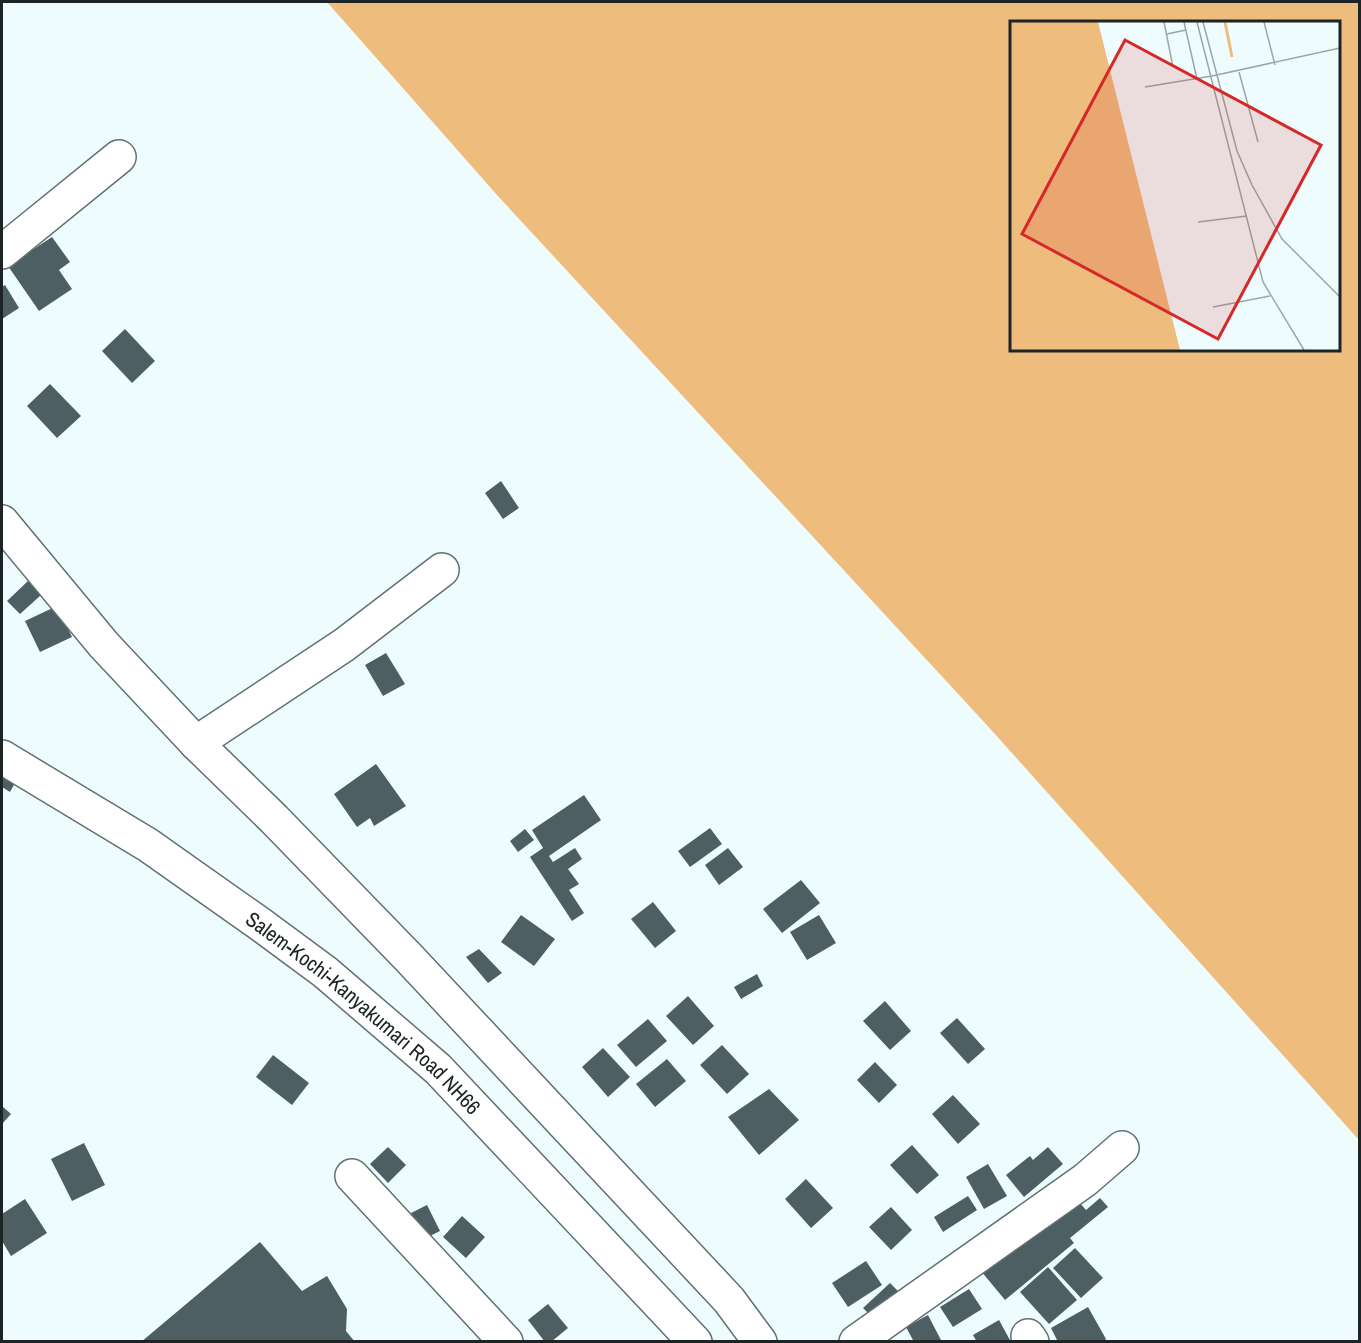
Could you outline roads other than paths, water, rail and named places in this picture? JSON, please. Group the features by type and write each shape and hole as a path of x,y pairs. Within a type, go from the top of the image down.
{"main road":[{"path":"2,252 119,157"},
{"path":"2,522 104,645 196,743 274,819 409,958 729,1300 760,1341"},
{"path":"196,743 344,645 442,570"},
{"name":"Salem-Kochi-Kanyakumari Road NH66","path":"2,757 148,845 325,972 438,1069 687,1333"},
{"path":"858,1341 1085,1180 1122,1148"},
{"path":"352,1176 506,1341"}]}
